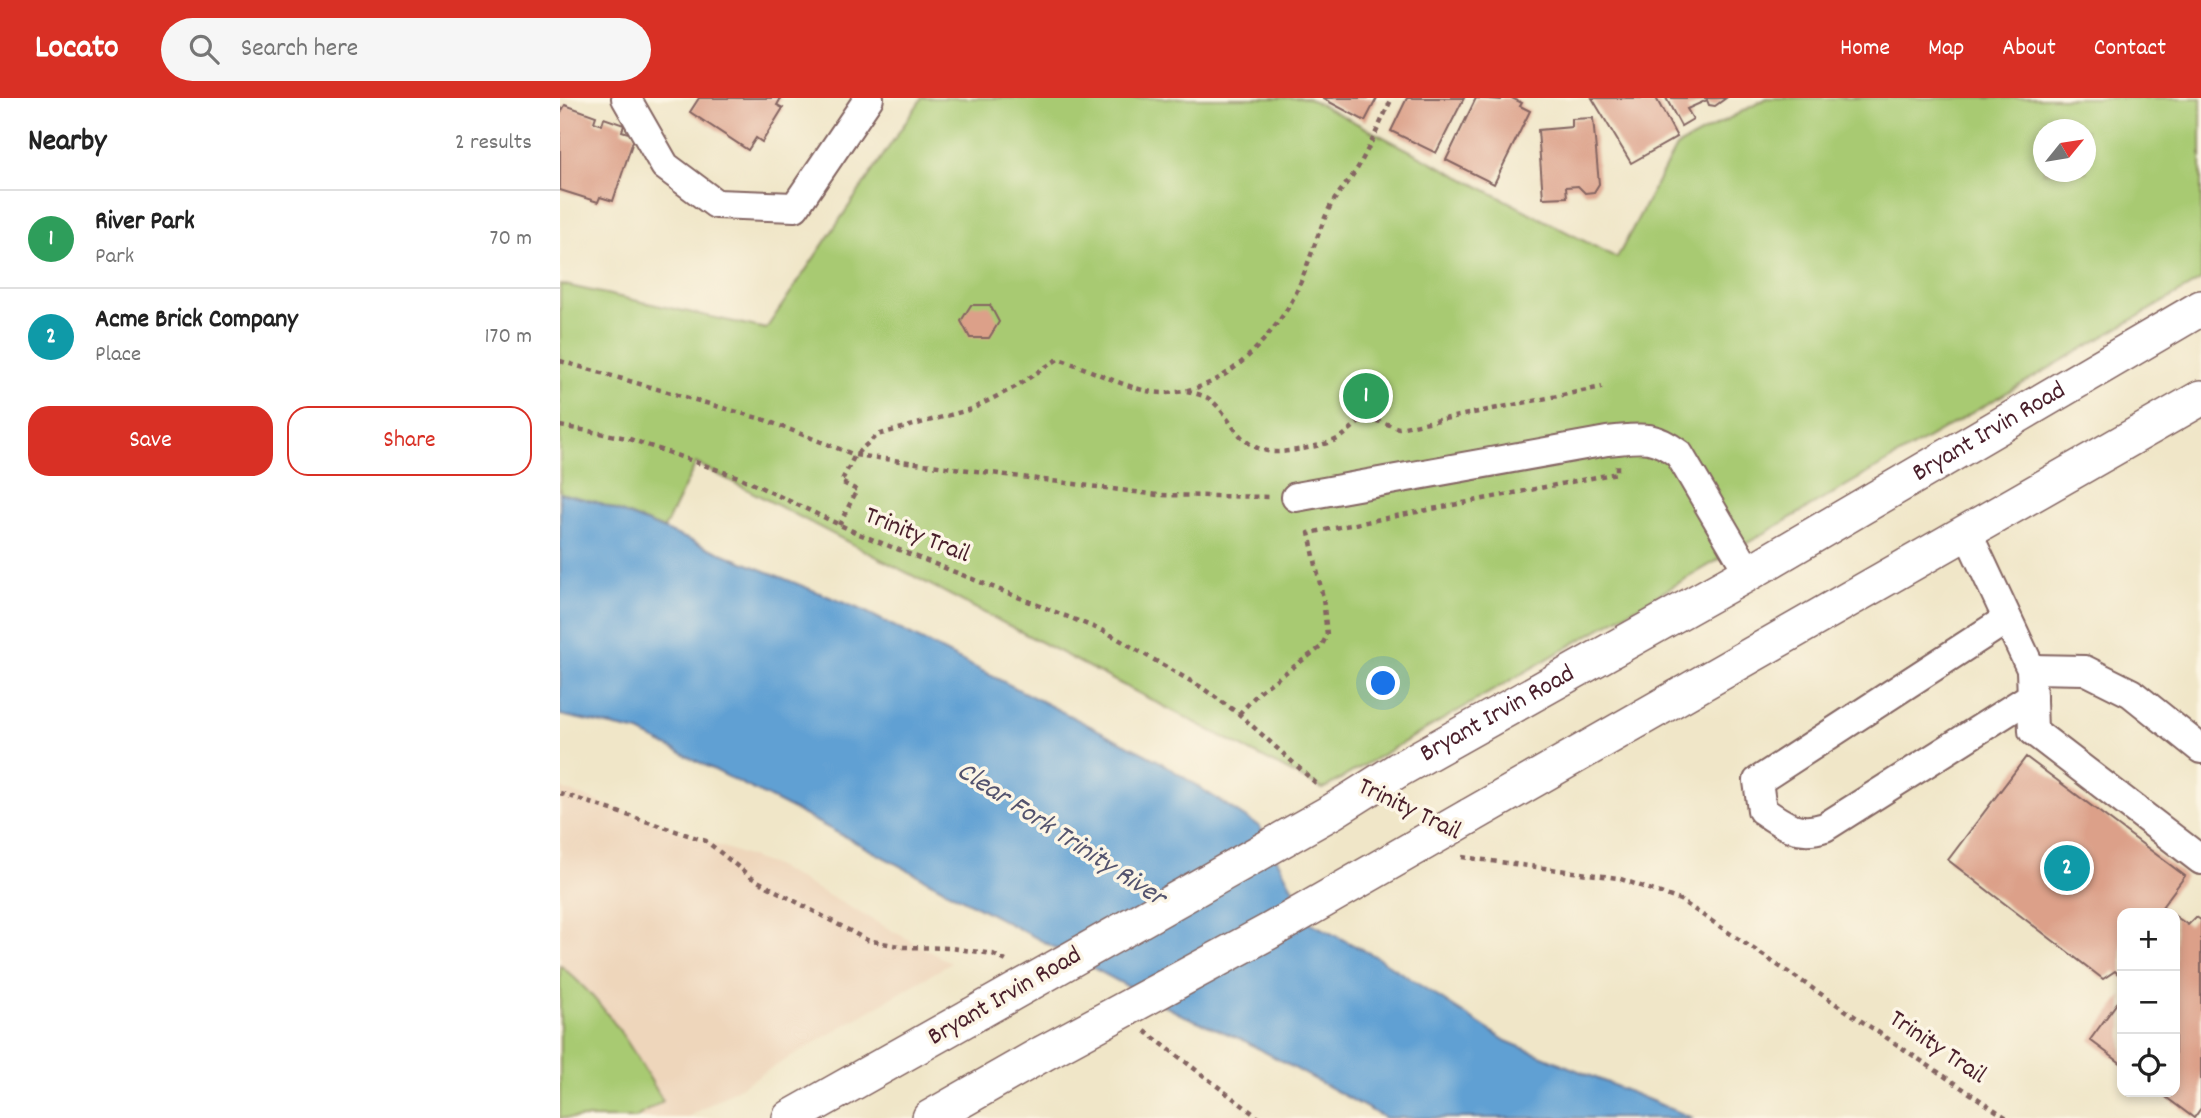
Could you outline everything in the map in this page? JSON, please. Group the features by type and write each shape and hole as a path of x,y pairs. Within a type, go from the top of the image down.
{"main road":[{"name":"Bryant Irvin Road","path":"790,1118 1333,811 1398,770 1749,573 2201,308"},
{"path":"930,1118 1268,932 2201,398"}],"lane":[{"path":"626,98 665,166 716,204 795,207 869,98"},
{"path":"1296,497 1615,440 1650,437 1679,454 1749,573"},
{"path":"1967,532 2007,619 2031,683 2033,731 2201,860"},
{"path":"2007,619 1758,782 1762,810 1783,825 1810,832 1825,827 2031,683 2085,670 2131,693 2201,749"}],"path":[{"path":"855,455 877,435 972,410 1015,387 1058,359 1135,387 1161,393 1187,391 1211,384 1233,370 1251,355 1293,299 1328,212 1358,167 1392,98"},
{"path":"560,361 765,420 855,455 1158,495 1296,497"},
{"path":"1187,391 1207,397 1219,408 1232,429 1248,443 1272,452 1300,449 1339,439 1363,420 1373,420 1399,428 1602,387"},
{"name":"Trinity Trail","path":"560,426 627,439 741,478 839,525 1107,632 1201,687 1239,714 1323,789"},
{"path":"1239,714 1261,691 1321,647 1327,635 1323,598 1309,533 1617,473 1615,440"},
{"name":"Trinity Trail","path":"839,525 858,490 841,482 855,455"},
{"path":"560,793 706,841 752,878 867,940 904,947 951,948 993,954 1018,966"},
{"name":"Trinity Trail","path":"1456,856 1618,878 1680,900 2007,1118"},
{"path":"1141,1028 1259,1118"}],"shaded area":[{"path":"560,788 775,866 951,963 687,1118 560,1118"}],"green space":[{"path":"922,98 1308,98 1617,258 1676,147 1767,98 2201,98 2201,280 1323,789 696,463 664,529 596,502 560,493 560,284 766,329"},
{"path":"560,965 606,1012 663,1101 635,1118 560,1118"}],"water":[{"name":"Clear Fork Trinity River","path":"560,493 596,502 864,611 1159,761 1260,827 1311,923 1375,956 1506,1041 1693,1118 1385,1118 1243,1040 1180,1014 802,814 639,732 560,715"}],"building":[{"path":"699,98 781,98 777,105 783,108 762,142 756,138 748,150 690,112"},
{"path":"1322,98 1377,98 1365,121"},
{"path":"1407,98 1464,98 1436,153 1391,131"},
{"path":"1476,98 1512,98 1530,111 1494,184 1446,160"},
{"path":"1592,98 1656,98 1677,137 1631,163"},
{"path":"1666,98 1726,98 1715,106 1709,105 1707,100 1687,109 1693,119 1681,126"},
{"path":"565,105 596,116 594,122 602,125 604,118 624,125 622,131 635,135 613,201 600,197 598,202 560,190 560,114"},
{"path":"1593,118 1599,184 1594,192 1585,193 1578,186 1566,187 1567,197 1543,198 1538,130 1572,127 1572,119"},
{"path":"971,305 990,305 999,322 989,338 970,338 961,321"},
{"path":"2026,757 2185,876 2164,908 2117,908 2117,973 2115,971 2103,979 1948,860"},
{"path":"2196,917 2201,920 2201,1108 2194,1118 2166,1097 2180,1097 2180,919 2188,925"},
{"path":"2117,1003 2117,1060 2090,1040"}],"place":[{"name":"River Park","path":"1366,396"},
{"name":"Acme Brick Company","path":"2067,868"}]}
